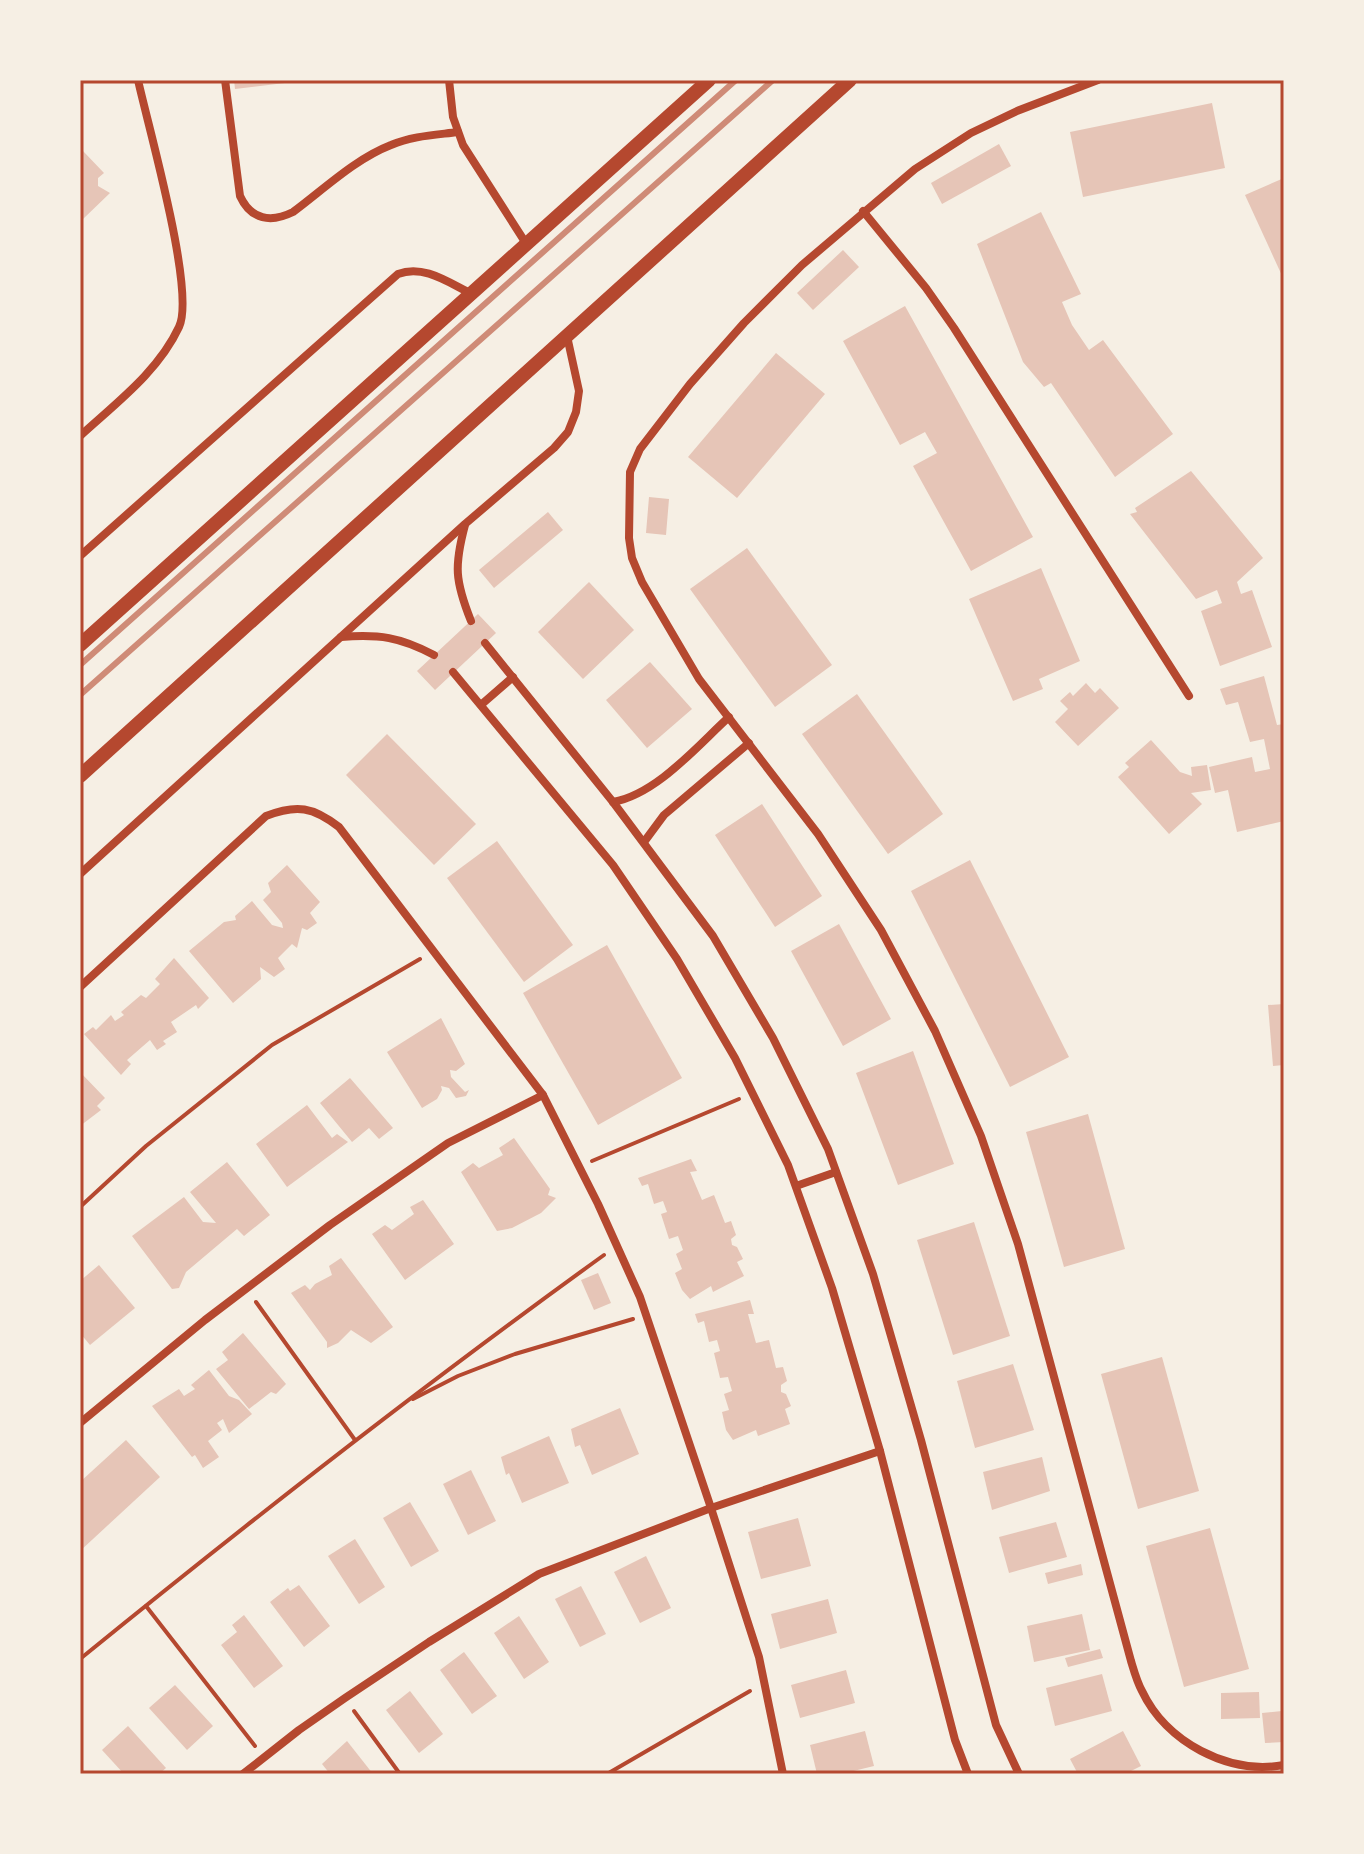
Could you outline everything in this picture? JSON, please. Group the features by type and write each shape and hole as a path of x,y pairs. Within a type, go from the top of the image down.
{"main road":[{"path":"80,645 709,80"},
{"path":"80,776 850,80"}],"street":[{"path":"80,436 147,374 166,351 181,324 183,300 179,258 138,80"},
{"path":"225,80 240,196 249,211 265,219 293,212 388,146 414,138 458,132"},
{"path":"449,80 463,145 527,245"},
{"path":"1098,80 1017,111 971,133 915,169 802,265 744,323 690,384 640,449 630,472 629,538 632,558 642,582 699,679 818,834 881,930 935,1031 981,1136 1018,1244 1142,1692 1160,1719 1184,1741 1213,1757 1244,1765 1284,1765"},
{"path":"863,211 926,288 954,328 1189,696"},
{"path":"80,556 398,274 417,270 426,272 473,295"},
{"path":"80,874 465,524 554,448 568,432 576,412 579,391 567,336"},
{"path":"465,524 457,557 459,590 471,621"},
{"path":"340,637 374,635 406,641 434,655"},
{"path":"485,643 613,802 713,936 773,1038 828,1149 873,1274 921,1440 996,1725 1019,1774"},
{"path":"453,672 613,865 677,959 753,1094 796,1186 832,1288 880,1451 955,1740 968,1774"},
{"path":"482,704 513,677"},
{"path":"613,802 635,796 655,784 729,717"},
{"path":"644,842 664,815 749,743"},
{"path":"80,987 266,816 285,809 305,808 323,815 339,827 543,1095 617,1246 646,1315 759,1657 783,1774"},
{"path":"80,1423 246,1289 448,1143 543,1095"},
{"path":"796,1186 836,1172"},
{"path":"243,1774 345,1698 539,1574 711,1508 880,1451"}],"path":[{"path":"80,1207 146,1146 272,1045 433,952"},
{"path":"579,1166 753,1094"},
{"path":"80,1659 355,1440 617,1246"},
{"path":"246,1289 355,1440"},
{"path":"404,1404 458,1376 515,1354 646,1315"},
{"path":"146,1606 264,1757"},
{"path":"607,1774 764,1683"},
{"path":"345,1698 400,1774"}],"building":[{"path":"234,80 293,80 293,82 235,89"},
{"path":"1212,103 1225,168 1083,197 1070,132"},
{"path":"999,144 1011,166 942,204 931,183"},
{"path":"83,151 104,173 98,178 98,186 110,193 83,219 80,216 80,154"},
{"path":"1284,178 1284,280 1245,195"},
{"path":"1041,212 1081,294 1062,302 1072,325 1089,350 1103,340 1173,434 1115,477 1051,383 1044,387 1023,362 977,244"},
{"path":"843,250 859,267 813,310 797,293"},
{"path":"905,306 1033,537 971,571 913,466 937,453 925,432 900,445 843,341"},
{"path":"776,353 825,394 737,498 688,457"},
{"path":"1191,471 1263,558 1237,582 1241,594 1252,590 1272,647 1220,666 1201,611 1222,603 1217,590 1196,599 1130,514"},
{"path":"649,497 669,499 666,535 646,533"},
{"path":"548,512 563,530 494,588 479,570"},
{"path":"747,548 832,665 775,707 690,589"},
{"path":"1041,568 1080,661 1039,679 1043,689 1013,701 969,599"},
{"path":"589,582 634,630 583,679 538,632"},
{"path":"478,614 496,633 435,690 417,671"},
{"path":"650,662 692,709 647,748 606,700"},
{"path":"1264,676 1277,725 1284,724 1284,821 1237,832 1228,790 1215,793 1209,767 1252,757 1255,772 1270,769 1264,739 1250,742 1238,702 1226,705 1220,689"},
{"path":"1086,683 1095,693 1100,688 1119,708 1078,746 1055,722 1068,709 1060,701 1070,692 1073,696"},
{"path":"857,694 943,814 888,854 802,734"},
{"path":"387,734 476,824 434,865 346,775"},
{"path":"1151,740 1180,772 1192,776 1191,767 1207,765 1211,790 1191,793 1202,804 1169,834 1118,777 1129,767 1125,763"},
{"path":"762,804 822,896 775,927 715,835"},
{"path":"497,841 573,945 524,982 447,878"},
{"path":"970,860 1069,1057 1010,1087 911,891"},
{"path":"287,865 320,902 310,913 317,923 307,930 302,928 297,948 292,944 278,958 285,969 274,977 260,967 261,979 233,1003 189,951 224,922 236,920 235,916 252,901 272,925 283,928 263,900 271,892 268,883"},
{"path":"839,924 891,1019 843,1046 791,951"},
{"path":"607,945 682,1078 598,1125 523,993"},
{"path":"174,958 209,998 198,1009 196,1005 171,1022 177,1032 163,1041 166,1044 157,1050 150,1040 127,1060 131,1064 121,1075 84,1034 93,1027 96,1030 111,1015 115,1021 124,1015 121,1012 141,995 146,998 160,984 155,979"},
{"path":"1284,1004 1284,1065 1273,1066 1268,1005"},
{"path":"441,1018 465,1064 456,1071 450,1070 451,1077 465,1092 469,1090 466,1096 456,1098 449,1088 441,1086 437,1099 422,1108 387,1052"},
{"path":"913,1051 954,1164 898,1185 856,1073"},
{"path":"80,1072 105,1098 97,1106 101,1110 80,1126"},
{"path":"350,1078 393,1128 379,1139 369,1128 352,1142 320,1103"},
{"path":"307,1105 332,1138 337,1134 348,1142 287,1187 256,1144"},
{"path":"1088,1114 1125,1249 1064,1267 1026,1132"},
{"path":"514,1138 550,1189 548,1195 556,1198 541,1213 512,1228 497,1231 461,1172 473,1163 479,1168 503,1155 499,1148"},
{"path":"691,1159 697,1171 690,1172 702,1200 714,1195 725,1223 731,1221 736,1235 731,1239 732,1245 737,1247 743,1259 737,1262 744,1276 713,1292 711,1286 690,1299 682,1290 675,1273 682,1269 676,1254 683,1250 678,1236 669,1239 661,1214 667,1212 663,1201 654,1204 648,1184 642,1186 638,1178"},
{"path":"227,1162 270,1215 244,1236 237,1229 186,1272 179,1288 172,1289 132,1236 184,1197 203,1222 216,1223 190,1192"},
{"path":"423,1200 454,1244 405,1280 372,1234 385,1225 392,1230 414,1214 410,1207"},
{"path":"974,1222 1010,1336 953,1355 917,1240"},
{"path":"341,1258 393,1327 371,1343 351,1330 338,1343 327,1348 327,1342 291,1293 305,1285 310,1290 332,1275 329,1266"},
{"path":"99,1265 135,1308 90,1345 80,1333 80,1281"},
{"path":"598,1273 611,1303 594,1310 581,1280"},
{"path":"750,1300 754,1314 748,1314 756,1343 769,1340 776,1368 783,1367 787,1381 781,1385 781,1392 786,1394 791,1406 785,1409 790,1424 758,1436 756,1430 733,1440 726,1430 722,1412 729,1410 724,1394 732,1391 728,1377 720,1378 714,1353 720,1351 717,1340 709,1342 704,1321 698,1323 695,1314"},
{"path":"243,1333 286,1384 276,1394 271,1392 249,1409 216,1369 228,1360 222,1352"},
{"path":"1162,1357 1199,1491 1138,1509 1101,1374"},
{"path":"1013,1364 1034,1430 975,1448 957,1381"},
{"path":"209,1370 229,1396 239,1400 252,1414 229,1433 223,1419 217,1423 222,1430 208,1441 219,1457 203,1468 152,1406 179,1389 184,1396 195,1389 191,1385"},
{"path":"620,1408 639,1454 592,1475 580,1445 575,1447 571,1429"},
{"path":"549,1436 569,1483 522,1503 509,1473 506,1475 501,1457"},
{"path":"126,1440 160,1477 80,1551 80,1482"},
{"path":"1042,1457 1050,1491 992,1510 983,1472"},
{"path":"471,1470 496,1521 468,1535 443,1484"},
{"path":"410,1502 439,1551 411,1567 383,1518"},
{"path":"798,1518 811,1566 761,1579 748,1532"},
{"path":"1056,1522 1067,1557 1009,1573 999,1537"},
{"path":"1210,1528 1249,1669 1184,1687 1146,1546"},
{"path":"355,1539 385,1587 359,1604 328,1556"},
{"path":"646,1556 671,1608 640,1623 614,1572"},
{"path":"1081,1564 1083,1575 1048,1584 1045,1573"},
{"path":"299,1585 330,1626 304,1647 270,1602 288,1588 290,1591"},
{"path":"581,1586 606,1634 580,1647 555,1599"},
{"path":"828,1599 837,1633 780,1649 771,1614"},
{"path":"1082,1614 1090,1650 1034,1662 1027,1626"},
{"path":"244,1615 283,1666 254,1688 221,1645 237,1632 232,1625"},
{"path":"519,1616 549,1662 524,1679 494,1633"},
{"path":"1100,1649 1103,1658 1068,1667 1065,1658"},
{"path":"464,1652 497,1696 472,1714 440,1670"},
{"path":"846,1670 855,1703 800,1718 791,1685"},
{"path":"1102,1674 1112,1711 1055,1726 1046,1688"},
{"path":"175,1685 213,1726 187,1750 149,1708"},
{"path":"410,1691 443,1734 419,1753 386,1710"},
{"path":"1259,1692 1260,1718 1221,1719 1221,1693"},
{"path":"1282,1711 1284,1742 1265,1743 1262,1713"},
{"path":"128,1726 166,1768 159,1774 124,1774 102,1750"},
{"path":"865,1731 874,1766 841,1774 817,1774 810,1745"},
{"path":"1123,1731 1141,1766 1125,1774 1078,1774 1070,1759"},
{"path":"347,1741 373,1774 330,1774 322,1764"}],"railway":[{"path":"80,665 736,80"},
{"path":"80,695 773,80"}]}
